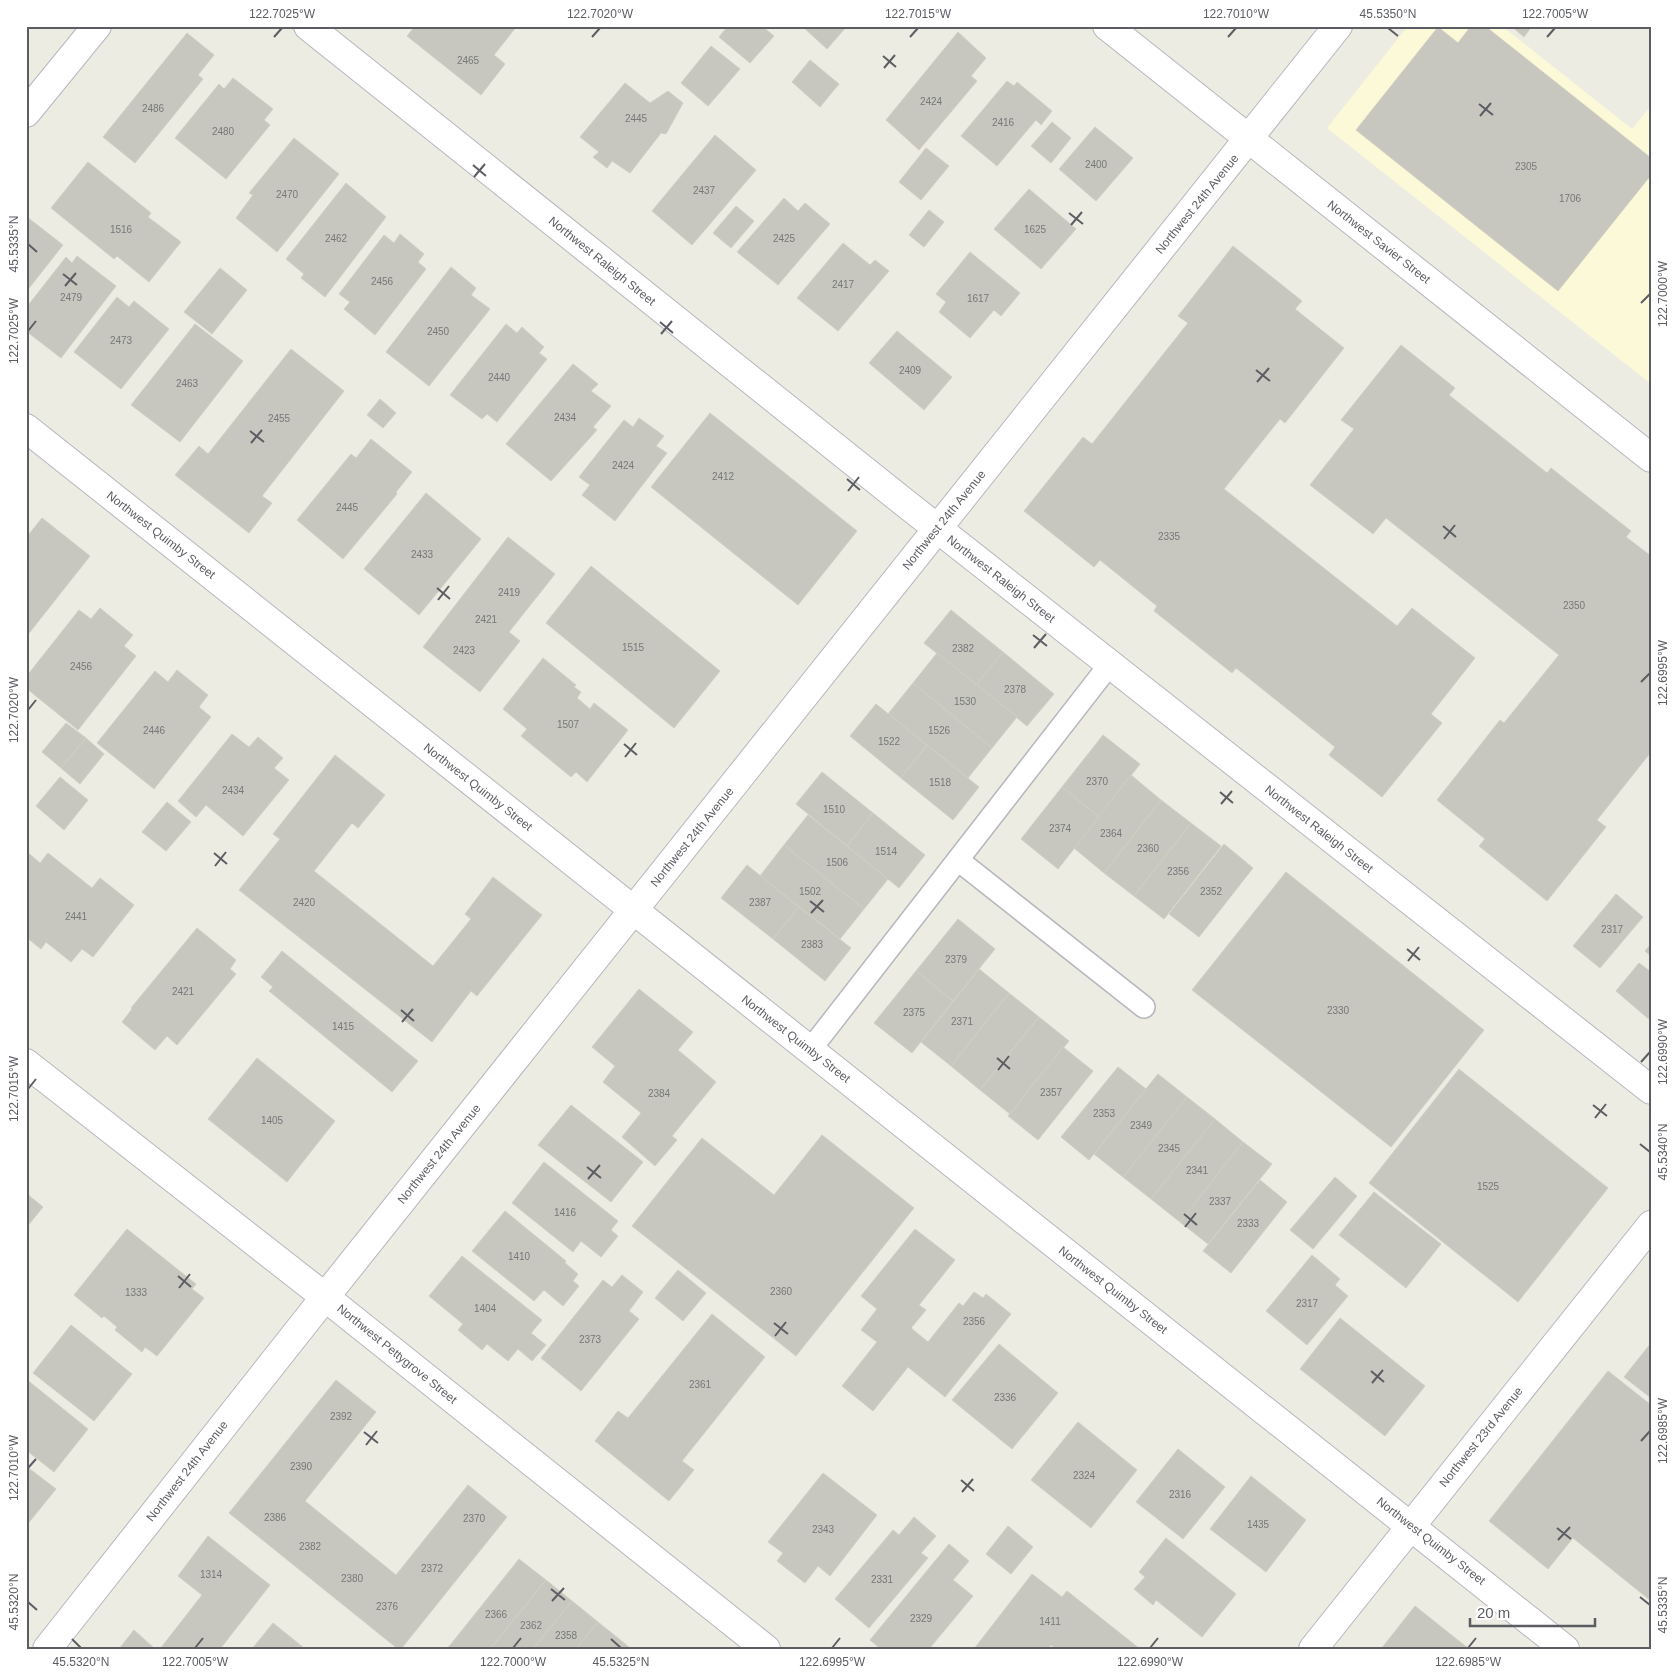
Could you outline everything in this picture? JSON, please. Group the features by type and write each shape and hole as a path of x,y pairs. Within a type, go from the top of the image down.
{"street":[{"path":"26,114 97,26"},
{"name":"Northwest Raleigh Street","path":"308,26 937,528 1651,1090"},
{"name":"Northwest Savier Street","path":"1107,26 1651,458"},
{"name":"Northwest 24th Avenue","path":"47,1649 325,1297 1338,26"},
{"name":"Northwest Quimby Street","path":"26,428 1565,1649"},
{"name":"Northwest Pettygrove Street","path":"26,1063 325,1297 766,1649"},
{"name":"Northwest 23rd Avenue","path":"1313,1649 1651,1225"}],"lane":[{"path":"810,1050 1110,664"},
{"path":"958,860 1144,1007"}],"shaded area":[{"path":"1408,26 1502,26 1632,129 1651,106 1651,384 1327,128"}],"building":[{"path":"415,26 517,26 494,55 505,64 481,95 407,36"},
{"path":"728,26 762,26 774,36 750,63 719,37"},
{"path":"802,26 847,26 827,49"},
{"path":"1471,26 1485,26 1651,158 1651,175 1558,291 1356,130 1438,27 1458,43"},
{"path":"1511,26 1532,26 1524,37"},
{"path":"958,32 986,58 971,76 977,81 919,150 886,120"},
{"path":"187,33 214,55 198,75 203,79 135,163 103,137"},
{"path":"711,46 740,69 708,106 681,83"},
{"path":"810,60 839,84 820,107 792,82"},
{"path":"233,78 273,109 264,120 270,125 226,179 175,138 219,84 224,89"},
{"path":"1007,81 1014,86 1017,82 1052,111 1041,125 1036,120 997,166 961,136"},
{"path":"625,83 650,103 668,91 683,103 666,134 661,133 630,173 612,161 607,168 593,157 599,152 580,137"},
{"path":"1052,122 1071,138 1051,163 1031,146"},
{"path":"1095,127 1133,158 1096,201 1059,169"},
{"path":"715,135 756,170 692,245 652,211"},
{"path":"294,138 339,174 277,252 236,218 253,195 249,193"},
{"path":"926,148 949,166 921,200 899,182"},
{"path":"88,162 151,213 148,217 181,242 149,282 117,256 114,259 51,208"},
{"path":"346,183 386,217 325,297 301,278 304,274 286,259"},
{"path":"1029,189 1076,229 1041,269 994,229"},
{"path":"784,198 798,211 805,203 830,224 778,285 737,252"},
{"path":"736,206 754,221 731,248 713,233"},
{"path":"929,210 944,222 924,247 909,235"},
{"path":"26,218 63,245 26,292"},
{"path":"400,234 424,254 418,262 426,269 375,335 344,309 350,302 339,294 384,235 394,243"},
{"path":"843,243 870,265 875,260 889,271 838,331 797,298"},
{"path":"1233,246 1302,301 1295,309 1344,348 1285,423 1280,419 1224,489 1397,626 1412,608 1475,658 1431,714 1442,723 1382,797 1329,755 1335,747 1236,668 1232,673 1154,611 1157,606 1100,560 1094,567 1024,511 1083,437 1092,444 1188,323 1178,316"},
{"path":"970,252 1020,293 1001,316 994,310 970,338 939,312 946,302 936,294"},
{"path":"77,256 116,286 61,358 26,331 26,308 66,257 72,263"},
{"path":"451,267 476,288 471,295 490,309 429,386 386,352"},
{"path":"220,268 247,290 212,334 184,312"},
{"path":"117,297 129,307 134,301 169,329 121,389 74,352"},
{"path":"195,324 243,361 180,442 131,405"},
{"path":"506,324 517,333 522,327 544,347 539,353 547,359 497,422 487,414 482,419 450,395"},
{"path":"897,331 952,377 924,410 869,363"},
{"path":"1401,345 1455,388 1449,395 1547,473 1551,468 1631,531 1626,537 1651,556 1651,752 1597,820 1606,827 1547,901 1479,846 1485,839 1437,800 1500,720 1504,723 1559,655 1386,518 1373,534 1310,485 1354,429 1341,420"},
{"path":"291,349 344,391 262,496 272,503 249,533 175,475 199,446 208,454"},
{"path":"573,364 598,384 591,391 611,406 593,427 597,430 551,481 506,444"},
{"path":"380,399 396,413 383,428 367,415"},
{"path":"710,413 857,531 798,605 651,487"},
{"path":"639,418 664,436 656,446 667,453 615,521 582,495 590,485 579,477 624,420 633,427"},
{"path":"371,439 412,472 396,492 397,494 343,559 297,520 351,454 356,458"},
{"path":"426,493 481,539 419,615 364,569"},
{"path":"42,518 90,556 26,637 26,538"},
{"path":"508,537 555,574 509,632 520,641 480,692 423,647"},
{"path":"591,566 720,671 674,728 546,623"},
{"path":"100,608 133,635 124,646 136,656 78,730 26,688 26,677 79,610 91,619"},
{"path":"951,610 1003,652 976,685 924,643"},
{"path":"1003,652 1054,694 1027,726 976,685"},
{"path":"937,653 1017,717 992,748 913,683"},
{"path":"543,658 576,685 574,687 581,692 577,698 590,709 594,703 628,730 587,782 576,772 571,777 521,736 527,729 503,709"},
{"path":"177,670 208,695 199,707 211,717 154,789 97,743 155,671 168,682"},
{"path":"913,683 992,748 968,778 888,714"},
{"path":"876,704 927,745 901,778 850,736"},
{"path":"66,723 86,738 61,768 42,752"},
{"path":"232,734 249,747 258,737 283,758 274,768 289,780 243,836 206,805 196,817 178,801"},
{"path":"1103,735 1140,764 1099,817 1062,787"},
{"path":"86,738 104,754 80,784 61,768"},
{"path":"927,745 979,787 953,820 901,778"},
{"path":"335,755 385,795 358,828 352,823 314,871 433,966 471,919 465,914 493,877 542,915 477,996 471,991 432,1042 239,890 280,839 273,834"},
{"path":"822,772 873,813 847,846 796,804"},
{"path":"1131,775 1161,800 1104,873 1074,848"},
{"path":"60,777 88,800 64,830 36,806"},
{"path":"1062,787 1099,817 1058,869 1021,839"},
{"path":"1161,800 1191,823 1134,896 1104,873"},
{"path":"167,802 191,822 166,851 142,832"},
{"path":"873,813 925,855 899,888 847,846"},
{"path":"808,815 888,879 864,909 784,845"},
{"path":"1191,823 1221,846 1164,919 1134,896"},
{"path":"1224,844 1253,868 1199,937 1169,914"},
{"path":"784,845 864,909 840,939 760,876"},
{"path":"26,851 40,863 48,853 92,888 100,878 134,905 93,957 82,949 71,962 46,942 41,949 26,937 29,929 26,927"},
{"path":"747,865 799,907 773,939 721,898"},
{"path":"1286,872 1484,1030 1391,1147 1192,990"},
{"path":"1616,894 1643,917 1600,968 1573,946"},
{"path":"799,907 851,948 825,981 773,939"},
{"path":"958,919 995,949 953,1001 916,971"},
{"path":"197,928 236,960 230,969 236,974 177,1045 167,1036 155,1050 122,1022 131,1008"},
{"path":"1651,944 1651,956 1645,951"},
{"path":"282,951 418,1061 392,1092 269,991 273,987 261,977"},
{"path":"1639,963 1651,972 1651,1021 1616,991"},
{"path":"979,969 1009,993 951,1066 921,1042"},
{"path":"916,971 953,1001 912,1053 874,1023"},
{"path":"639,989 693,1032 678,1050 716,1082 672,1136 677,1140 655,1166 622,1137 641,1113 603,1082 615,1066 592,1047"},
{"path":"1009,993 1039,1017 980,1090 951,1066"},
{"path":"1039,1017 1069,1041 1010,1114 980,1090"},
{"path":"1063,1047 1093,1071 1038,1140 1008,1116"},
{"path":"257,1058 335,1121 287,1182 208,1119"},
{"path":"1118,1067 1146,1089 1089,1160 1061,1137"},
{"path":"1459,1069 1608,1188 1518,1302 1369,1183"},
{"path":"1158,1074 1187,1097 1123,1177 1094,1154"},
{"path":"1187,1097 1215,1119 1151,1199 1123,1177"},
{"path":"571,1105 643,1162 611,1202 538,1145"},
{"path":"1215,1119 1243,1142 1180,1222 1151,1199"},
{"path":"822,1135 914,1208 796,1356 632,1226 702,1138 774,1195"},
{"path":"1243,1142 1272,1164 1208,1244 1180,1222"},
{"path":"544,1162 618,1221 611,1230 618,1236 601,1257 581,1241 573,1252 512,1203"},
{"path":"1335,1177 1357,1196 1313,1249 1290,1230"},
{"path":"1260,1180 1287,1202 1231,1273 1203,1251"},
{"path":"1374,1192 1441,1244 1406,1288 1339,1235"},
{"path":"26,1193 43,1207 26,1228"},
{"path":"505,1211 566,1261 565,1263 578,1274 573,1281 579,1286 563,1306 544,1290 534,1301 472,1251"},
{"path":"127,1229 196,1284 192,1289 204,1298 157,1356 145,1347 142,1352 115,1330 117,1327 104,1316 102,1318 74,1295"},
{"path":"915,1229 955,1260 919,1305 926,1310 911,1328 928,1342 959,1303 963,1306 974,1292 983,1298 986,1294 1011,1314 945,1397 908,1367 873,1411 842,1386 877,1342 861,1330 877,1309 861,1296"},
{"path":"1312,1255 1340,1279 1335,1285 1348,1296 1307,1345 1266,1311"},
{"path":"462,1256 542,1320 531,1333 546,1345 532,1361 518,1349 508,1361 487,1344 482,1350 458,1330 463,1324 429,1296"},
{"path":"678,1270 706,1293 683,1321 655,1298"},
{"path":"622,1275 643,1292 629,1311 639,1319 581,1391 541,1358 603,1280 612,1287"},
{"path":"712,1314 765,1357 682,1461 694,1470 669,1501 595,1441 618,1411 628,1418"},
{"path":"1340,1318 1425,1386 1385,1436 1300,1369"},
{"path":"71,1325 132,1374 94,1421 33,1373"},
{"path":"1651,1343 1651,1398 1624,1377"},
{"path":"999,1344 1058,1393 1012,1449 952,1400"},
{"path":"1608,1371 1651,1405 1651,1601 1573,1538 1548,1569 1489,1521"},
{"path":"26,1379 88,1429 54,1472 26,1450"},
{"path":"336,1380 376,1412 305,1501 396,1575 468,1485 507,1517 401,1649 398,1649 229,1513"},
{"path":"1078,1422 1137,1470 1091,1528 1031,1480"},
{"path":"1178,1449 1225,1487 1183,1539 1136,1502"},
{"path":"26,1466 56,1489 26,1526"},
{"path":"823,1473 877,1515 830,1576 818,1566 805,1583 777,1561 783,1553 768,1542"},
{"path":"1251,1476 1306,1520 1266,1572 1210,1529"},
{"path":"914,1517 936,1536 921,1553 928,1558 869,1628 835,1599 893,1530 899,1535"},
{"path":"1008,1526 1033,1547 1011,1574 986,1554"},
{"path":"208,1536 270,1585 220,1649 160,1649 202,1595 178,1576"},
{"path":"1166,1538 1236,1594 1202,1637 1156,1600 1153,1605 1134,1589 1145,1577 1139,1572"},
{"path":"949,1544 969,1561 953,1580 973,1596 929,1649 881,1649 870,1640"},
{"path":"519,1559 546,1580 490,1649 447,1649"},
{"path":"1032,1574 1062,1597 1067,1591 1140,1649 1055,1649 1051,1645 1048,1649 974,1649"},
{"path":"546,1580 572,1601 533,1649 490,1649"},
{"path":"572,1601 598,1622 576,1649 533,1649"},
{"path":"1415,1606 1469,1649 1381,1649"},
{"path":"598,1622 624,1643 620,1649 576,1649"},
{"path":"273,1623 299,1644 296,1649 252,1649"},
{"path":"134,1630 155,1649 119,1649"},
{"path":"624,1643 631,1649 620,1649"},
{"path":"299,1644 305,1649 296,1649"}]}
